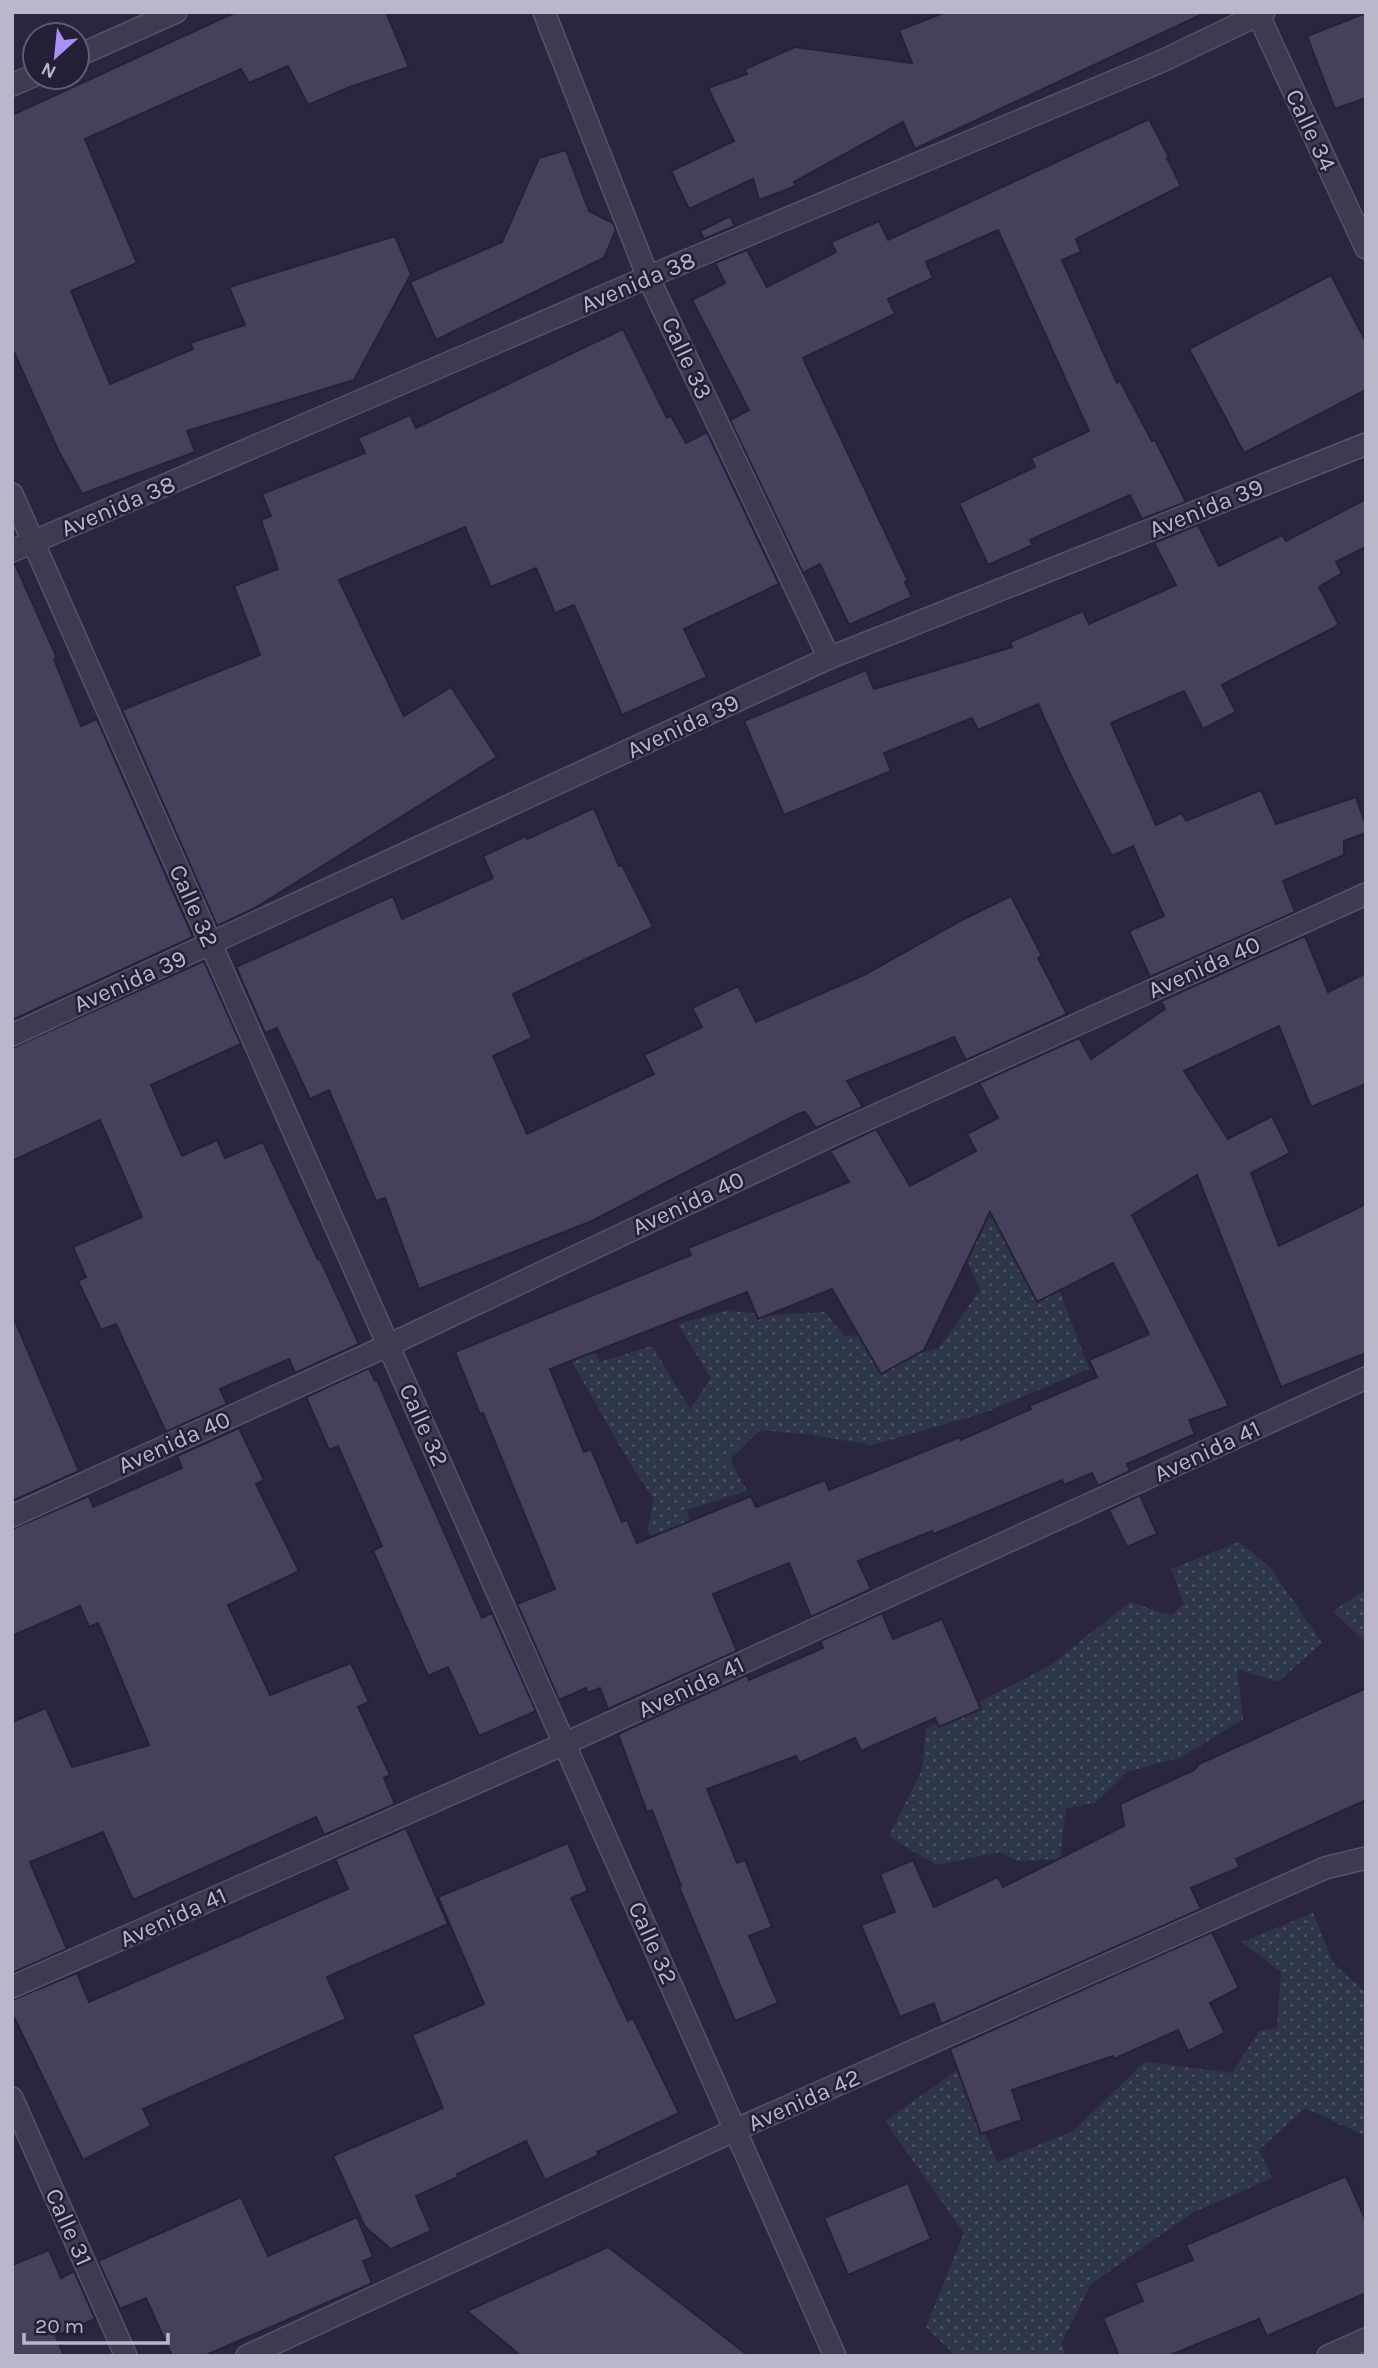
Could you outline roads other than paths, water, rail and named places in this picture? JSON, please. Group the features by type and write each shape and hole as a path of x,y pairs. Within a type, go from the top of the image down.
{"street":[{"path":"91,50 176,12"},
{"name":"Calle 33","path":"544,12 648,277 829,658"},
{"name":"Avenida 38","path":"12,551 648,277 1162,61 1260,13"},
{"name":"Calle 34","path":"1260,13 1366,248"},
{"name":"Avenida 39","path":"12,1035 829,658 1366,444"},
{"name":"Calle 32","path":"12,494 835,2356"},
{"name":"Avenida 40","path":"12,1516 389,1345 843,1129 1366,894"},
{"name":"Avenida 41","path":"12,1987 564,1744 1366,1378"},
{"name":"Avenida 42","path":"247,2356 735,2130 1325,1868 1366,1858"},
{"name":"Calle 31","path":"12,2098 125,2356"},
{"path":"1328,2356 1366,2339"}]}
